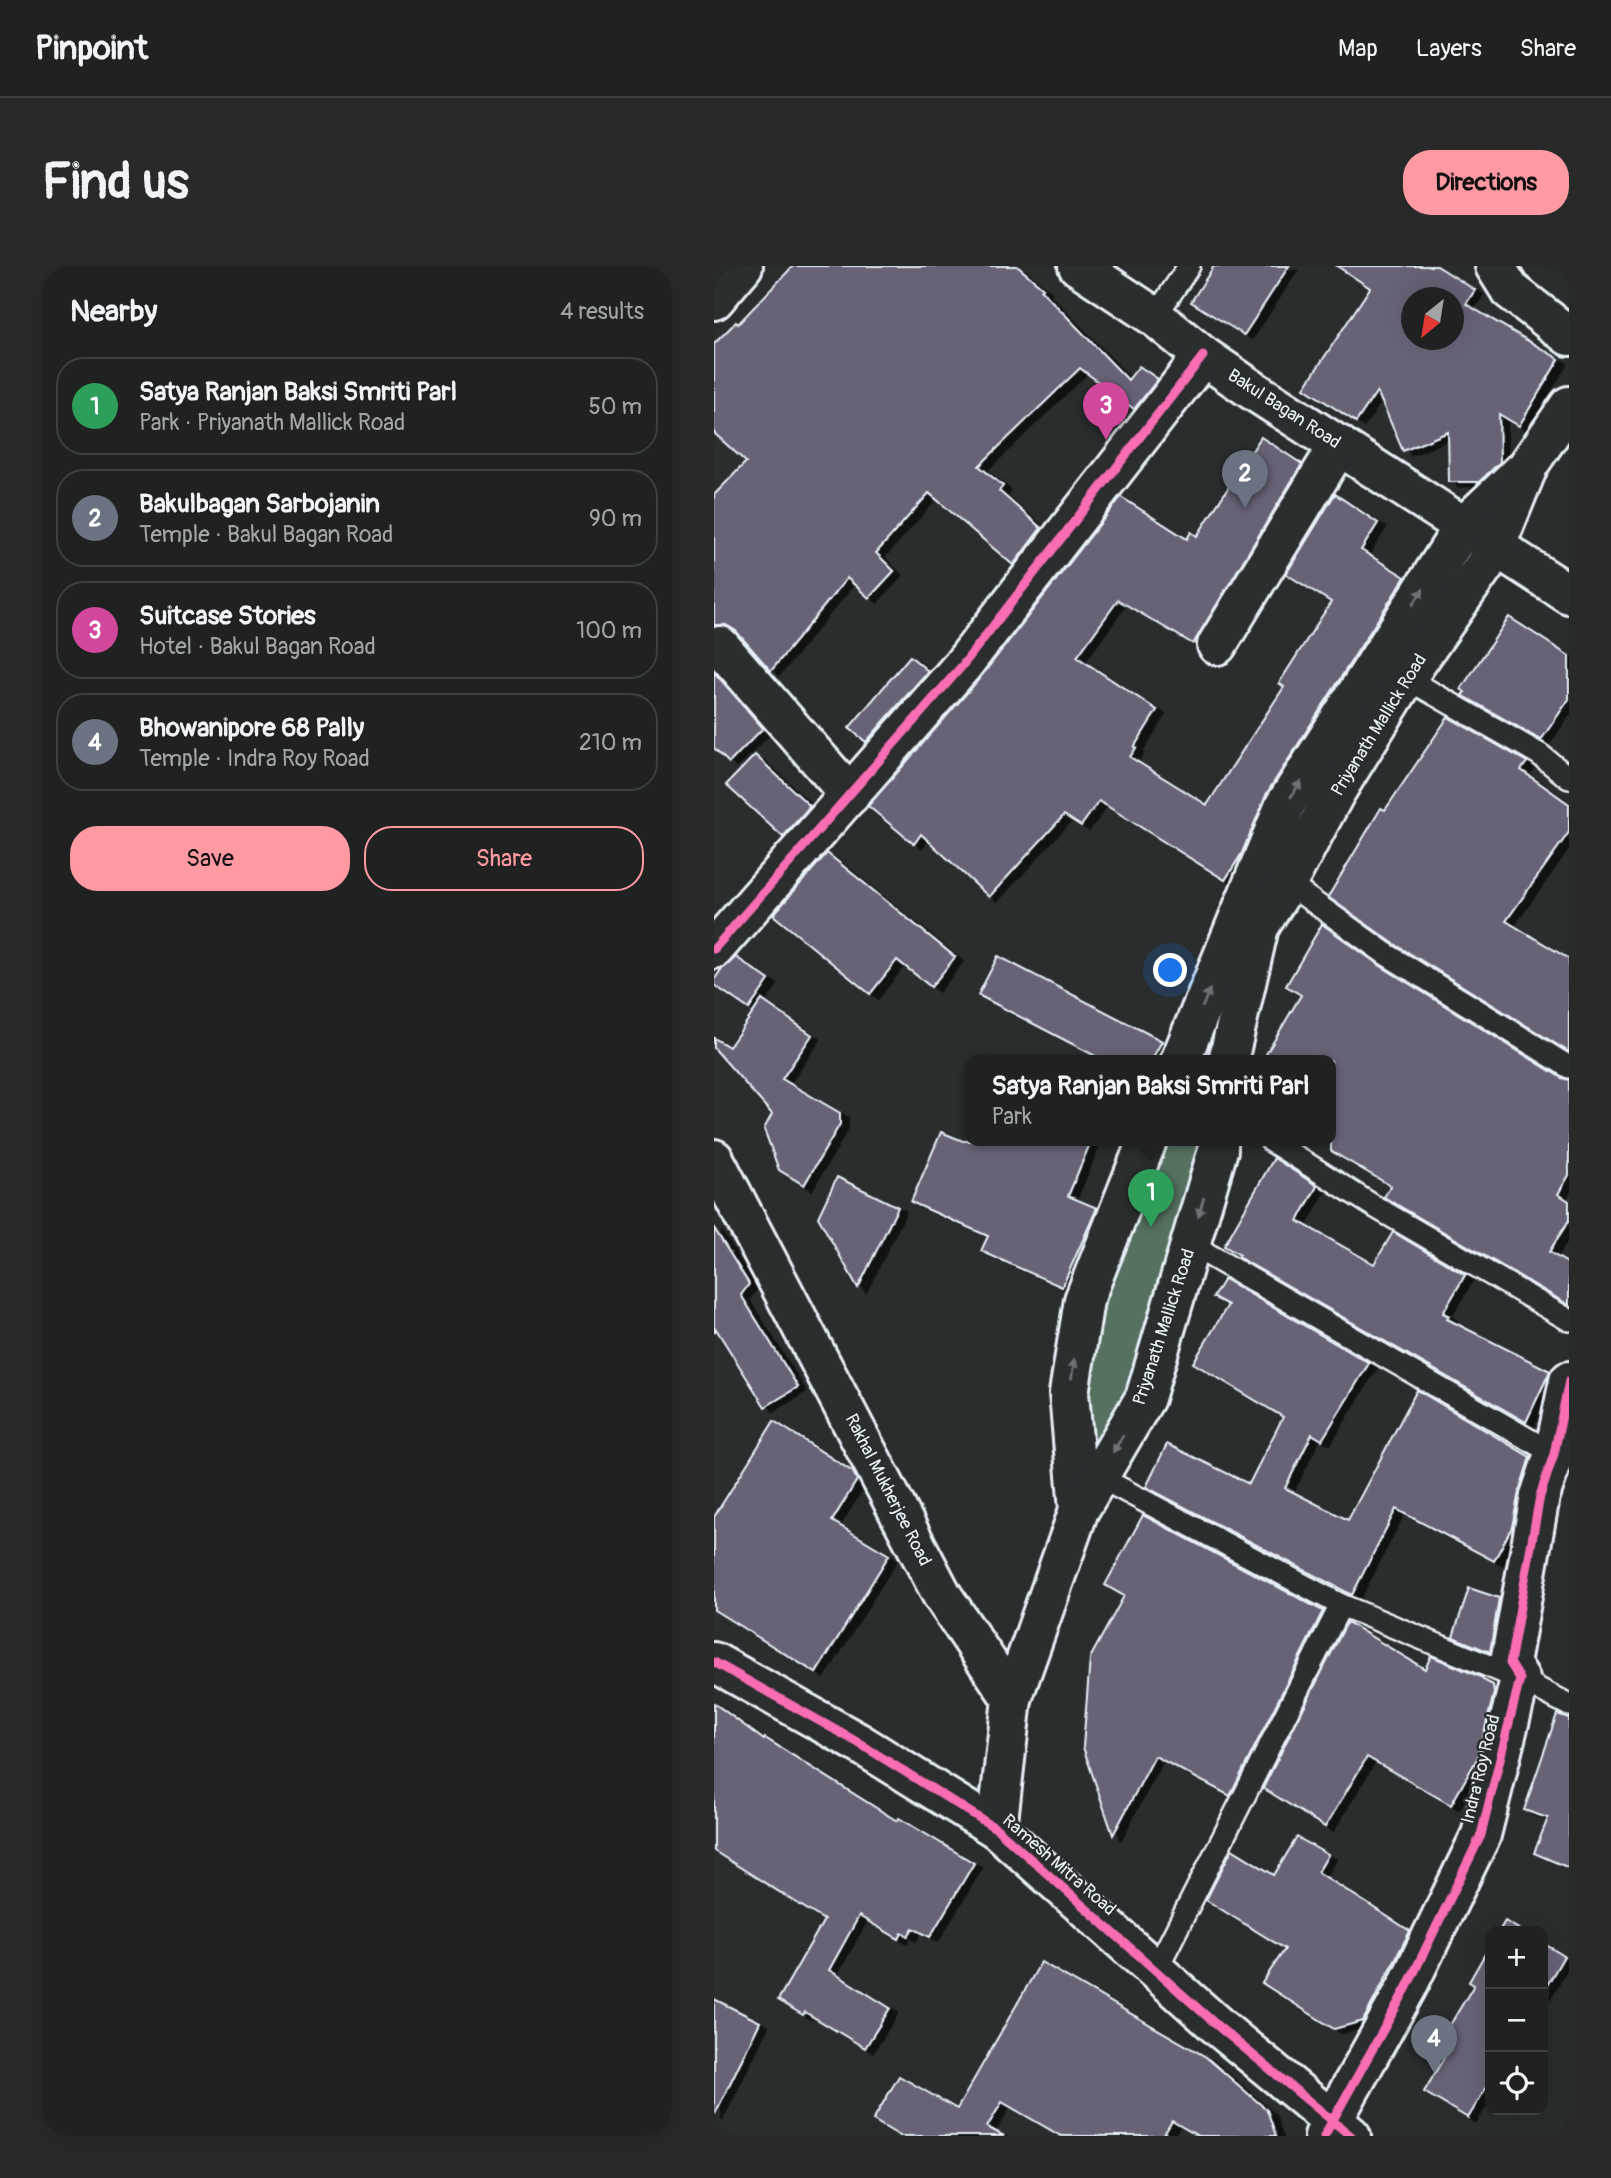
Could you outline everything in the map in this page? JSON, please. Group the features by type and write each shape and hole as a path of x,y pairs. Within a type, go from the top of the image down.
{"street":[{"path":"714,300 743,266"},
{"name":"Bakul Bagan Road","path":"1078,266 1155,317 1203,356 1569,594"},
{"path":"1495,266 1510,290 1569,336"},
{"path":"714,950 962,666 1203,356"},
{"name":"Priyanath Mallick Road","path":"1229,1055 1259,926 1287,884 1335,793 1406,678 1496,545 1529,464 1569,406"},
{"path":"1217,645 1339,445"},
{"path":"1182,1055 1285,805 1464,526 1529,464"},
{"path":"720,646 850,794"},
{"path":"1079,1510 1069,1393 1084,1300 1145,1146"},
{"name":"Priyanath Mallick Road","path":"1012,1699 1079,1510 1145,1398 1218,1146"},
{"name":"Rakhal Mukherjee Road","path":"714,1159 942,1595 1012,1699"},
{"name":"Indra Roy Road","path":"1336,2131 1481,1835 1520,1679 1510,1663 1540,1496 1554,1454 1568,1383"},
{"name":"Ramesh Mitra Road","path":"714,1662 858,1742 996,1829 1336,2131"},
{"path":"996,1829 1012,1699"}],"lane":[{"path":"1155,317 1189,266"},
{"path":"1406,678 1539,754 1569,778"},
{"path":"1287,884 1385,954 1569,1067"},
{"path":"1279,1146 1372,1205 1569,1320"},
{"path":"1190,1244 1554,1454"},
{"path":"1099,1477 1341,1605 1520,1679 1569,1705"},
{"path":"1155,1972 1341,1605"}],"green space":[{"path":"1147,1146 1209,1146 1136,1394 1091,1472 1072,1393"}],"building":[{"path":"793,266 1017,266 1043,288 1041,290 1128,380 1139,366 1158,379 1134,409 1080,368 979,466 1003,486 999,491 1041,528 1013,565 929,493 876,553 894,571 869,598 847,578 771,671 736,631 726,625 714,625 714,495 746,462 714,433 714,344 736,322 738,324"},
{"path":"1214,266 1289,266 1244,335 1191,302"},
{"path":"1337,266 1437,266 1475,290 1466,304 1559,359 1519,426 1499,414 1500,462 1479,482 1449,482 1448,432 1403,451 1377,391 1356,422 1304,388 1370,288"},
{"path":"1261,437 1302,464 1193,644 1118,600 1077,657 1157,710 1130,757 1207,805 1284,687 1279,683 1331,602 1286,574 1335,494 1378,523 1361,550 1405,577 1267,793 1242,853 1225,880 1099,801 1081,826 1064,815 989,897 921,834 914,844 868,806 979,679 1121,497 1187,539 1191,532 1197,536"},
{"path":"1509,617 1569,656 1569,699 1541,740 1462,695 1465,692 1461,689"},
{"path":"910,656 928,671 866,742 849,728"},
{"path":"714,672 763,728 729,763 714,748"},
{"path":"1448,717 1527,762 1521,770 1569,804 1569,832 1506,921 1569,959 1569,1052 1393,943 1328,897 1381,808 1385,810"},
{"path":"755,755 810,806 783,837 726,785"},
{"path":"827,853 955,957 931,987 897,960 870,994 773,915"},
{"path":"1322,924 1379,965 1569,1080 1569,1175 1558,1194 1569,1201 1569,1220 1549,1252 1569,1264 1569,1305 1384,1197 1391,1186 1331,1151 1331,1146 1336,1146 1336,1055 1266,1055 1301,995 1286,986"},
{"path":"998,956 1162,1041 1154,1055 1093,1055 978,995"},
{"path":"736,957 769,980 749,1009 714,985 714,980 721,970"},
{"path":"762,1000 812,1035 782,1079 840,1113 840,1124 804,1185 779,1170 764,1129 772,1114 714,1048 714,1038 729,1047"},
{"path":"941,1132 965,1141 965,1146 1089,1146 1068,1196 1097,1208 1062,1287 981,1251 988,1236 911,1202"},
{"path":"1274,1158 1317,1186 1298,1221 1374,1264 1393,1232 1465,1275 1443,1313 1449,1316 1447,1319 1550,1371 1526,1422 1238,1257 1240,1255 1224,1246"},
{"path":"837,1177 898,1207 858,1288 818,1217"},
{"path":"714,1228 749,1284 741,1295 798,1387 765,1407 716,1329 714,1333"},
{"path":"1224,1279 1369,1363 1322,1440 1312,1434 1285,1488 1348,1520 1417,1390 1530,1457 1512,1527 1494,1561 1396,1509 1352,1595 1146,1487 1167,1444 1249,1484 1283,1417 1193,1363 1228,1305 1213,1297"},
{"path":"774,1421 853,1472 857,1480 832,1521 889,1555 816,1673 714,1610 714,1517"},
{"path":"1143,1515 1323,1611 1230,1796 1155,1756 1113,1835 1083,1747 1090,1658 1124,1596 1105,1585"},
{"path":"1469,1588 1499,1598 1490,1652 1453,1637"},
{"path":"1347,1622 1425,1669 1431,1656 1483,1678 1493,1685 1494,1693 1478,1757 1451,1805 1367,1757 1325,1827 1263,1788"},
{"path":"714,1703 764,1740 765,1738 897,1821 899,1818 974,1863 930,1937 913,1928 908,1936 902,1933 899,1939 859,1916 829,1970 890,2008 865,2048 805,2012 803,2015 778,2000 824,1920 714,1851"},
{"path":"1557,1714 1569,1718 1569,1868 1534,1853 1548,1818 1524,1810"},
{"path":"1297,1837 1328,1855 1318,1872 1410,1931 1363,2021 1334,2029 1262,1983 1285,1949 1206,1900 1232,1849 1274,1875"},
{"path":"1548,1946 1564,1956 1548,1983"},
{"path":"1485,1954 1485,2089 1468,2118 1424,2092 1445,2056 1435,2050 1474,1985 1469,1982"},
{"path":"1041,1962 1206,2057 1267,2110 1276,2136 1198,2136 1172,2121 1163,2136 1061,2136 1002,2102 987,2127 1004,2136 900,2136 873,2120 899,2076 957,2109"},
{"path":"714,1999 760,2022 714,2116"}],"cycle path":[{"path":"714,949 962,666 1203,356"},
{"path":"1324,2136 1407,1987 1481,1835 1520,1679 1510,1663 1540,1496 1554,1454 1569,1381"},
{"path":"714,1662 857,1742 997,1829 1220,2028 1351,2136"}],"place":[{"name":"Suitcase Stories","path":"1106,440"},
{"name":"Bakulbagan Sarbojanin","path":"1245,508"},
{"name":"Satya Ranjan Baksi Smriti Parl","path":"1151,1227"},
{"name":"Bhowanipore 68 Pally","path":"1434,2073"}]}
